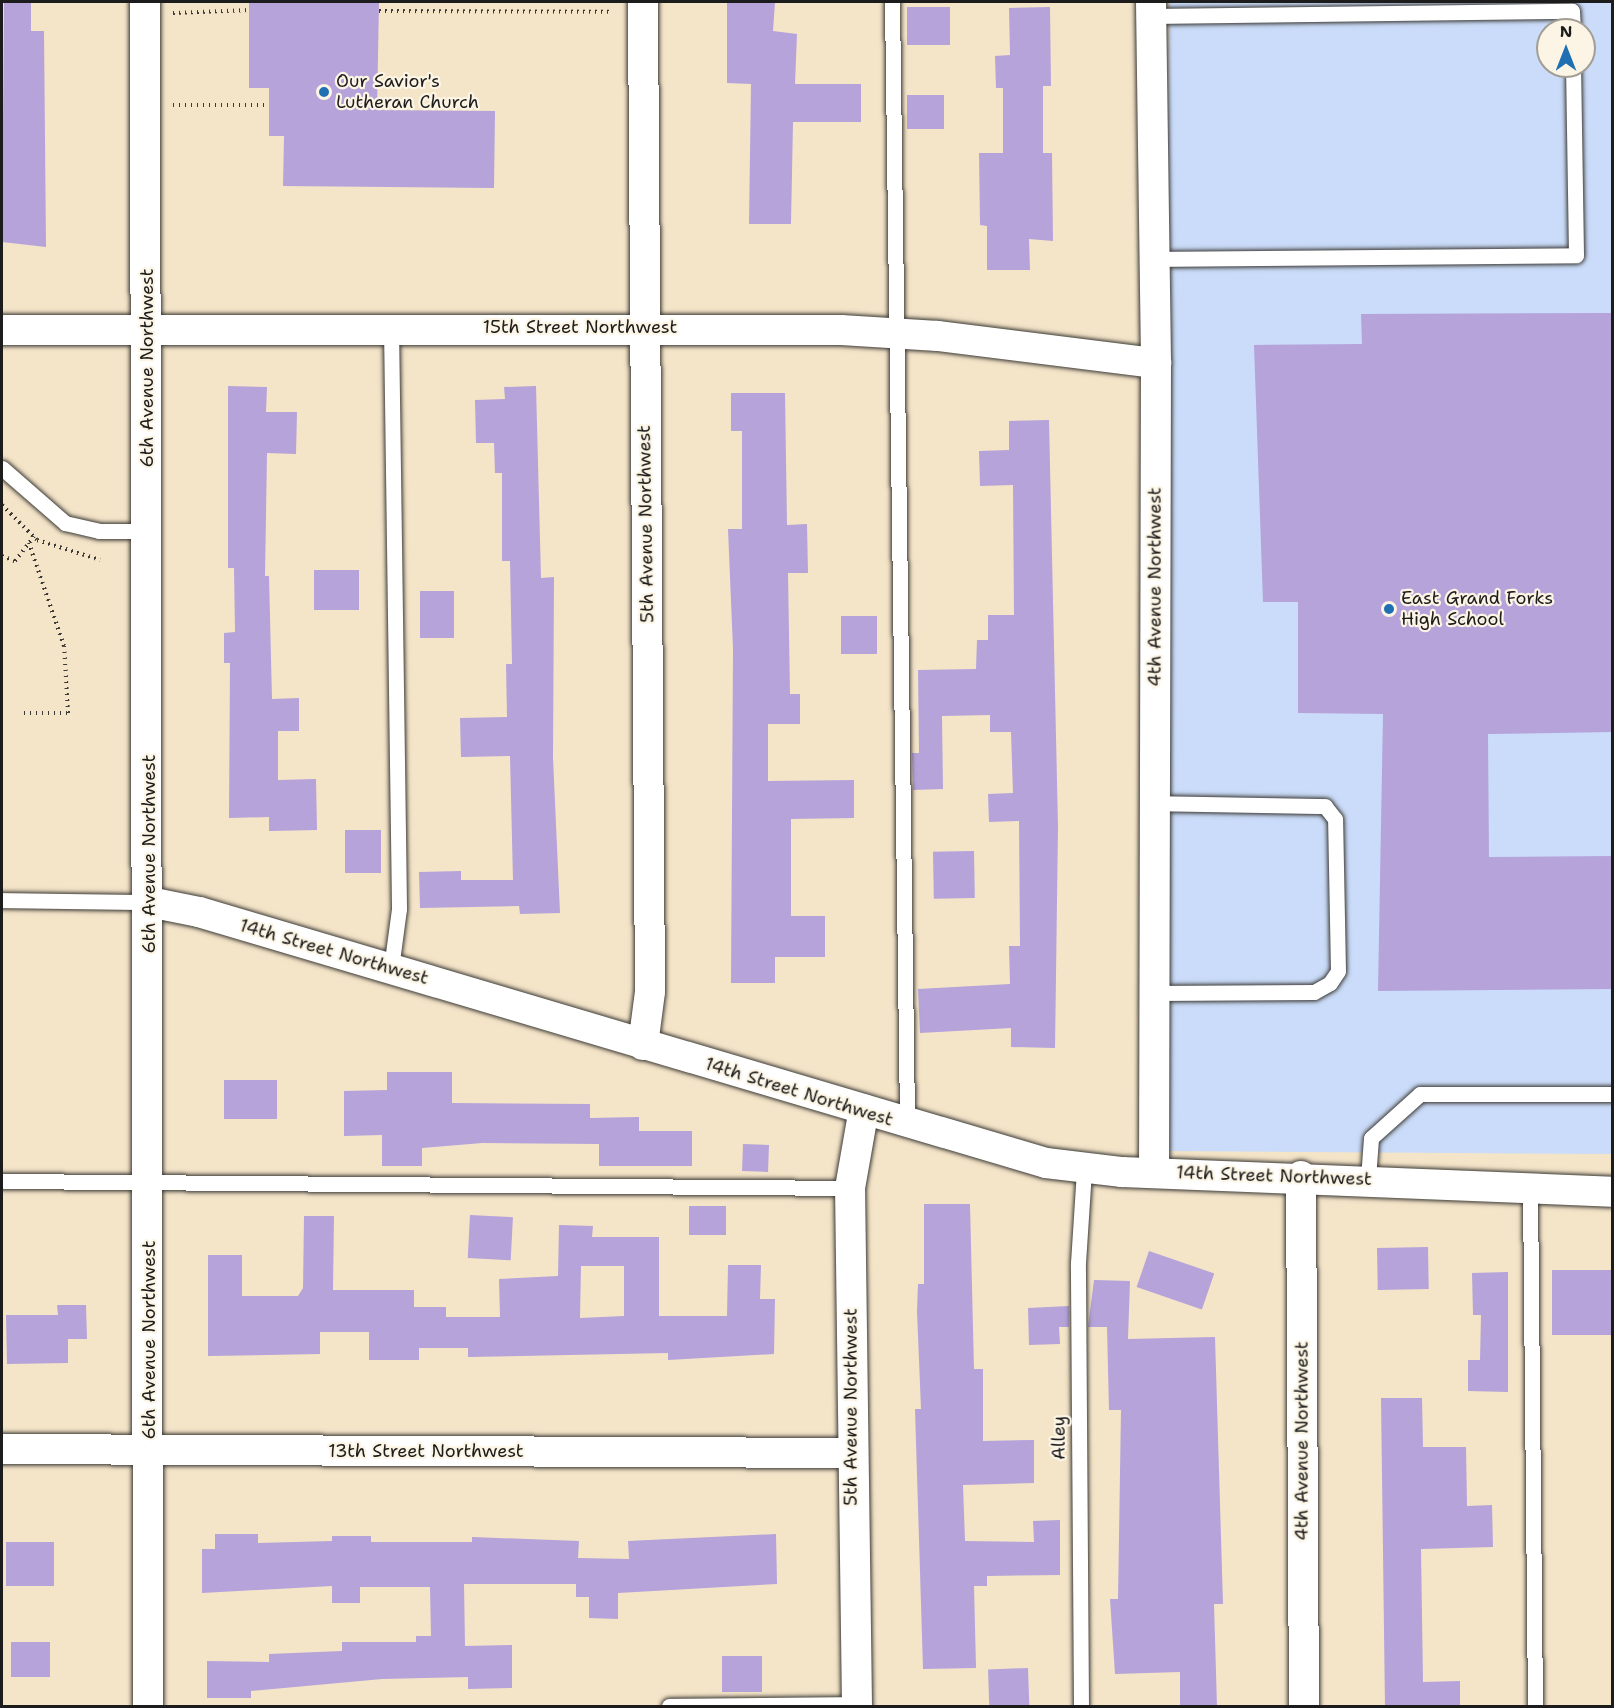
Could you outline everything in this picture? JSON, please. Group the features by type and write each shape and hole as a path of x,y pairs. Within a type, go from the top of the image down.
{"street":[{"name":"5th Avenue Northwest","path":"643,2 650,992 643,1046"},
{"name":"6th Avenue Northwest","path":"145,8 149,902 148,1707"},
{"name":"4th Avenue Northwest","path":"1151,9 1156,363 1154,1172"},
{"name":"15th Street Northwest","path":"2,330 644,326 894,333 1156,363"},
{"name":"14th Street Northwest","path":"149,902 392,968 643,1046 864,1109 1008,1154 1084,1169 1301,1176 1612,1192"},
{"name":"5th Avenue Northwest","path":"857,1706 850,1454 850,1188 864,1109"},
{"name":"4th Avenue Northwest","path":"1301,1176 1304,1707"},
{"name":"13th Street Northwest","path":"2,1449 850,1454"}],"lane":[{"path":"892,2 894,333 907,1124"},
{"path":"1151,9 1572,11 1572,18"},
{"path":"1154,259 1576,255 1573,78"},
{"path":"391,326 399,909 392,968"},
{"path":"2,468 65,523 99,531 147,531"},
{"path":"1154,803 1325,806 1335,819 1338,971 1314,992 1154,993"},
{"name":"14th Street Northwest","path":"2,900 149,902"},
{"path":"1368,1179 1371,1138 1420,1094 1612,1094"},
{"name":"Alley","path":"1081,1707 1078,1263 1084,1169"},
{"path":"2,1180 850,1188"},
{"path":"1530,1188 1535,1707"},
{"path":"669,1707 857,1706"}],"path":[{"path":"145,8 249,10"},
{"path":"379,11 611,12"},
{"path":"146,105 269,105"},
{"path":"2,556 15,561 34,537"},
{"path":"24,713 68,713 64,646 29,543"}],"shaded area":[{"name":"East Grand Forks High School","path":"1169,2 1612,2 1612,1154 1161,1151"}],"building":[{"path":"4,2 31,2 31,31 44,31 46,247 2,242"},
{"name":"Our Savior's Lutheran Church","path":"249,2 379,2 377,110 495,111 494,188 283,186 284,136 269,136 269,88 249,88"},
{"path":"727,2 775,2 773,31 797,34 795,84 861,84 861,122 793,122 791,224 749,224 751,84 727,83"},
{"path":"907,7 950,7 950,45 907,45"},
{"path":"1050,7 1051,86 1043,86 1043,153 1052,153 1053,241 1029,239 1030,270 987,270 987,226 980,225 979,153 1003,153 1003,88 996,88 995,56 1010,55 1009,8"},
{"path":"907,95 944,95 944,129 907,129"},
{"path":"1612,313 1612,732 1488,734 1489,857 1612,856 1612,989 1378,991 1383,714 1298,713 1298,602 1263,602 1254,345 1362,344 1361,314"},
{"path":"228,386 267,387 266,412 297,412 296,454 267,453 265,576 269,576 272,699 299,698 299,731 278,731 278,780 316,779 317,830 269,831 269,817 229,818 230,663 224,663 224,633 235,632 234,568 228,568"},
{"path":"536,386 541,578 554,577 553,758 560,913 520,914 519,906 420,908 419,872 461,871 461,880 513,880 510,756 461,757 460,718 507,717 506,664 512,664 510,561 502,561 502,473 495,473 494,443 476,443 475,400 505,399 504,387"},
{"path":"731,393 785,393 787,525 807,524 808,573 788,573 790,694 800,694 800,724 768,724 768,781 854,780 854,818 791,819 791,916 825,916 825,957 775,957 775,983 731,983 733,649 728,529 742,529 742,431 731,431"},
{"path":"1049,420 1058,827 1055,1048 1011,1047 1011,1028 920,1033 918,989 1010,984 1009,946 1020,946 1019,821 989,822 988,794 1013,793 1011,732 990,732 990,715 942,716 943,789 913,790 912,753 919,753 918,670 976,669 977,640 988,640 988,615 1014,615 1013,485 980,486 979,451 1009,450 1009,421"},
{"path":"314,570 359,570 359,610 314,610"},
{"path":"420,591 454,591 454,638 420,638"},
{"path":"841,616 877,616 877,654 841,654"},
{"path":"345,830 381,830 381,873 345,873"},
{"path":"974,851 975,898 934,899 933,852"},
{"path":"387,1072 452,1072 452,1103 590,1104 590,1118 639,1117 639,1131 692,1131 692,1166 599,1166 599,1144 482,1143 422,1148 422,1166 382,1166 382,1135 344,1136 344,1091 387,1090"},
{"path":"224,1080 277,1080 277,1119 224,1119"},
{"path":"743,1144 769,1145 768,1172 742,1171"},
{"path":"924,1204 970,1204 974,1369 983,1369 983,1441 1034,1440 1034,1483 963,1485 965,1541 1034,1542 1033,1521 1060,1520 1060,1575 987,1576 987,1586 974,1586 976,1668 923,1669 915,1409 921,1409 917,1311 918,1284 924,1284"},
{"path":"689,1206 726,1206 726,1235 689,1235"},
{"path":"470,1215 513,1217 511,1260 468,1258"},
{"path":"304,1216 334,1216 333,1290 414,1290 414,1307 446,1307 446,1317 500,1317 499,1279 558,1276 559,1225 593,1226 592,1237 659,1237 659,1316 727,1316 728,1265 761,1265 760,1299 775,1299 774,1354 668,1360 668,1353 468,1357 468,1348 419,1348 419,1360 369,1360 369,1332 320,1332 320,1354 208,1356 208,1255 242,1255 242,1296 298,1296 303,1288","holes":["581,1266 624,1266 624,1316 580,1318"]},
{"path":"1428,1247 1429,1289 1378,1290 1377,1248"},
{"path":"1149,1251 1214,1273 1202,1309 1137,1287"},
{"path":"1552,1270 1612,1270 1612,1335 1552,1335"},
{"path":"1508,1272 1508,1392 1468,1391 1468,1360 1480,1360 1481,1315 1473,1315 1472,1273"},
{"path":"1094,1280 1130,1281 1128,1339 1215,1337 1223,1604 1214,1604 1217,1707 1180,1707 1180,1672 1115,1674 1110,1599 1118,1599 1121,1410 1109,1410 1107,1327 1088,1327"},
{"path":"57,1305 86,1305 87,1339 68,1339 68,1363 7,1364 6,1315 58,1315"},
{"path":"1069,1306 1069,1327 1059,1327 1060,1344 1029,1345 1028,1308"},
{"path":"1381,1398 1422,1398 1423,1447 1466,1447 1467,1506 1492,1505 1493,1547 1421,1549 1423,1682 1460,1681 1460,1707 1385,1707"},
{"path":"215,1534 258,1534 258,1543 332,1541 332,1536 371,1536 371,1542 472,1542 472,1537 579,1541 578,1558 629,1559 628,1541 776,1534 777,1584 618,1593 618,1619 589,1618 589,1597 576,1597 576,1584 464,1584 465,1646 512,1645 512,1688 468,1689 468,1677 382,1679 251,1691 251,1698 207,1698 207,1661 269,1662 269,1654 342,1651 342,1642 416,1642 416,1636 431,1636 430,1587 360,1587 360,1603 332,1603 332,1586 202,1593 202,1549 215,1549"},
{"path":"6,1542 54,1542 54,1586 6,1586"},
{"path":"11,1642 50,1642 50,1677 11,1677"},
{"path":"722,1656 762,1656 762,1692 722,1692"},
{"path":"1028,1668 1029,1705 989,1706 988,1669"}],"place":[{"name":"Our Savior's Lutheran Church","path":"324,92"},
{"name":"East Grand Forks High School","path":"1389,609"}]}
